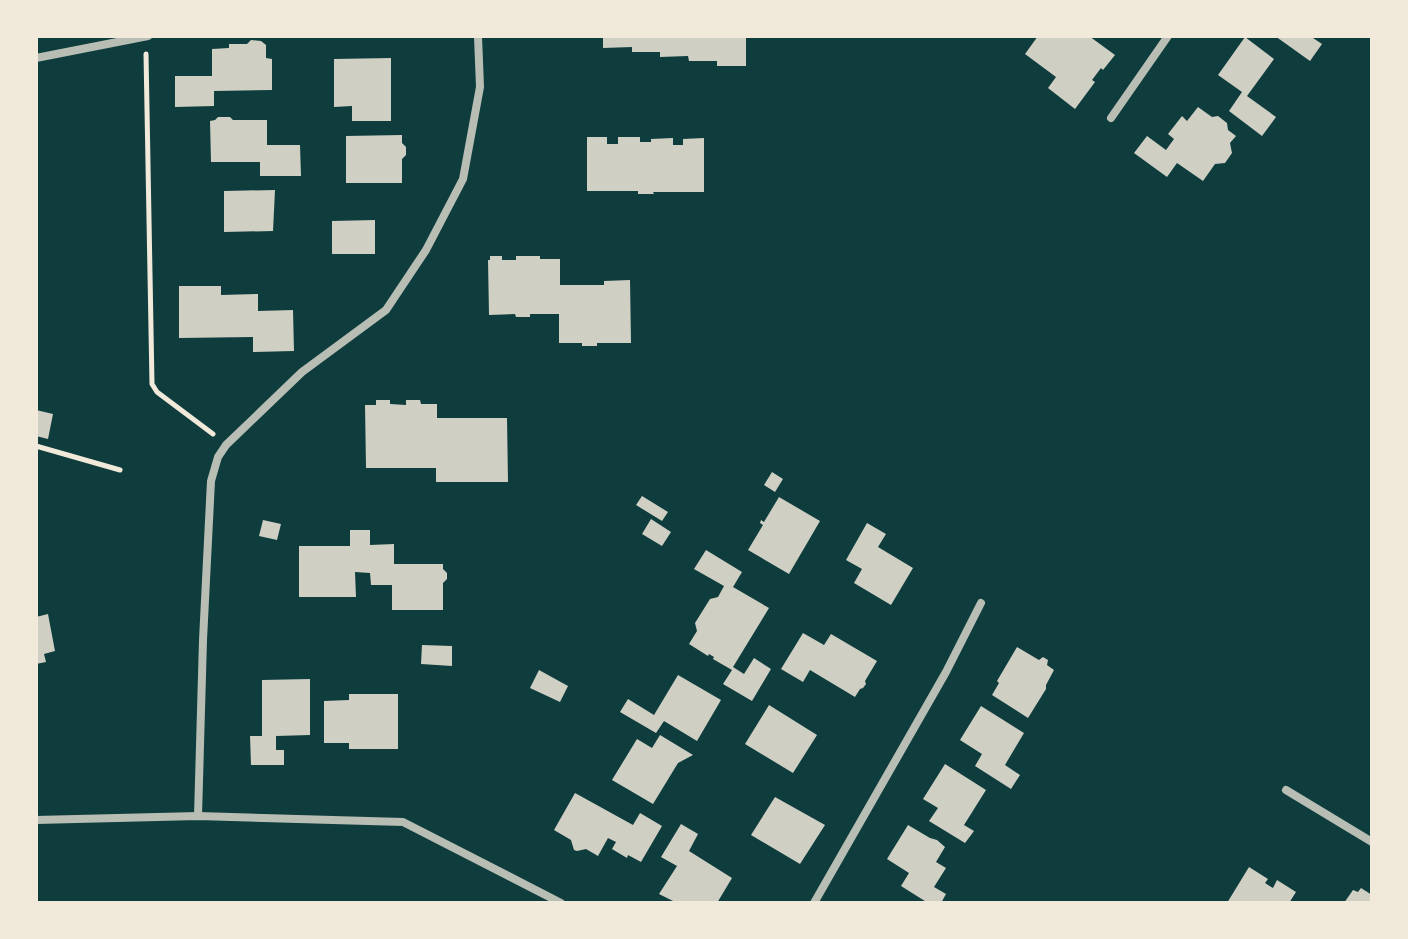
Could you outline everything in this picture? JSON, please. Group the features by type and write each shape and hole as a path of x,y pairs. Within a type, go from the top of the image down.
{"street":[{"path":"36,58 147,36"},
{"path":"198,816 211,481 218,457 226,445 302,372 386,310 426,250 463,179 480,87 478,36"},
{"path":"1111,118 1168,36"},
{"path":"814,903 946,672 981,603"},
{"path":"1286,790 1372,842"},
{"path":"36,820 198,816 403,822 561,903"}],"path":[{"path":"147,36 152,384 157,392 226,445"},
{"path":"36,446 120,470"}],"building":[{"path":"603,36 746,36 746,66 717,66 717,61 689,61 688,56 660,57 660,52 632,52 632,47 603,48"},
{"path":"1038,36 1089,36 1115,55 1092,80 1095,82 1075,109 1048,88 1056,77 1025,54"},
{"path":"1275,36 1310,36 1322,44 1310,61"},
{"path":"1245,37 1274,59 1247,96 1276,117 1262,136 1229,111 1242,92 1218,75"},
{"path":"251,40 266,45 266,58 272,59 272,90 214,91 214,106 175,107 175,76 212,76 212,49 229,48 229,44 247,44"},
{"path":"391,58 391,121 352,121 352,106 334,107 334,59"},
{"path":"1198,107 1212,117 1218,116 1236,136 1230,143 1232,153 1225,163 1215,164 1203,181 1177,163 1167,177 1134,153 1147,136 1166,150 1174,139 1168,134 1182,116 1187,121"},
{"path":"218,117 267,120 267,145 300,145 301,176 260,176 260,162 211,162 210,121"},
{"path":"402,135 406,155 402,159 402,183 346,183 346,136"},
{"path":"587,137 607,137 607,144 618,144 618,137 640,137 640,142 673,138 673,145 683,145 683,139 704,138 704,192 638,194 638,191 587,191"},
{"path":"275,190 273,231 224,232 224,191"},
{"path":"375,220 375,254 332,254 332,221"},
{"path":"490,256 502,256 502,260 516,260 516,256 560,259 560,285 604,285 604,281 630,280 631,343 582,346 582,343 559,343 559,314 530,314 530,317 489,315"},
{"path":"179,286 221,286 221,295 258,294 258,311 293,310 294,351 253,352 253,337 179,338"},
{"path":"376,400 390,400 390,404 406,405 406,400 420,400 421,404 437,404 437,418 507,418 508,482 436,482 436,468 366,468 365,405 376,405"},
{"path":"36,410 53,414 48,439 36,436"},
{"path":"772,472 783,479 775,492 764,485"},
{"path":"642,496 668,512 662,521 636,505"},
{"path":"779,497 820,521 789,574 748,550 763,525 761,520 764,522"},
{"path":"651,519 671,532 662,546 642,534"},
{"path":"263,520 281,524 277,540 259,536"},
{"path":"867,523 886,534 878,547 913,568 891,605 854,583 862,569 846,560"},
{"path":"350,530 370,530 370,545 394,544 394,564 443,564 447,579 443,583 443,610 392,610 392,585 371,585 370,573 355,572 356,597 299,597 299,546 350,546"},
{"path":"706,550 742,572 733,587 769,608 733,667 744,674 754,658 771,669 752,701 723,684 732,670 689,644 697,631 695,623 710,599 718,597 724,586 694,569"},
{"path":"48,614 55,651 44,654 46,662 36,664 36,617"},
{"path":"803,633 824,645 831,634 877,661 866,684 855,697 810,670 803,682 781,669"},
{"path":"422,645 452,646 452,666 421,664"},
{"path":"1017,647 1039,660 1043,657 1048,660 1047,665 1054,670 1028,718 992,695"},
{"path":"539,670 568,686 560,702 530,688"},
{"path":"678,675 721,700 697,741 664,721 656,733 620,712 628,699 654,715"},
{"path":"310,679 310,735 276,736 276,750 284,750 284,765 251,765 250,736 262,736 262,680"},
{"path":"349,694 398,694 398,749 349,749 349,743 324,743 324,701 349,700"},
{"path":"769,705 817,735 793,773 745,744"},
{"path":"981,706 1024,733 1005,765 1020,775 1011,789 975,766 982,754 960,740"},
{"path":"660,735 693,755 678,763 653,804 612,780 637,739 652,748"},
{"path":"945,764 986,790 964,825 974,831 965,843 929,821 938,808 923,799"},
{"path":"575,793 633,825 640,813 662,826 641,862 612,849 616,842 608,838 598,856 586,849 574,850 571,840 554,830"},
{"path":"775,797 825,825 800,864 751,835"},
{"path":"681,824 698,834 689,851 732,878 717,903 677,903 659,894 677,866 661,857"},
{"path":"908,825 945,847 936,862 946,868 934,887 946,894 941,903 928,903 901,886 909,873 887,859"},
{"path":"1249,867 1268,879 1265,883 1273,888 1277,880 1296,892 1289,903 1227,903"},
{"path":"1361,888 1372,895 1372,903 1344,903 1353,890 1358,892"}]}
